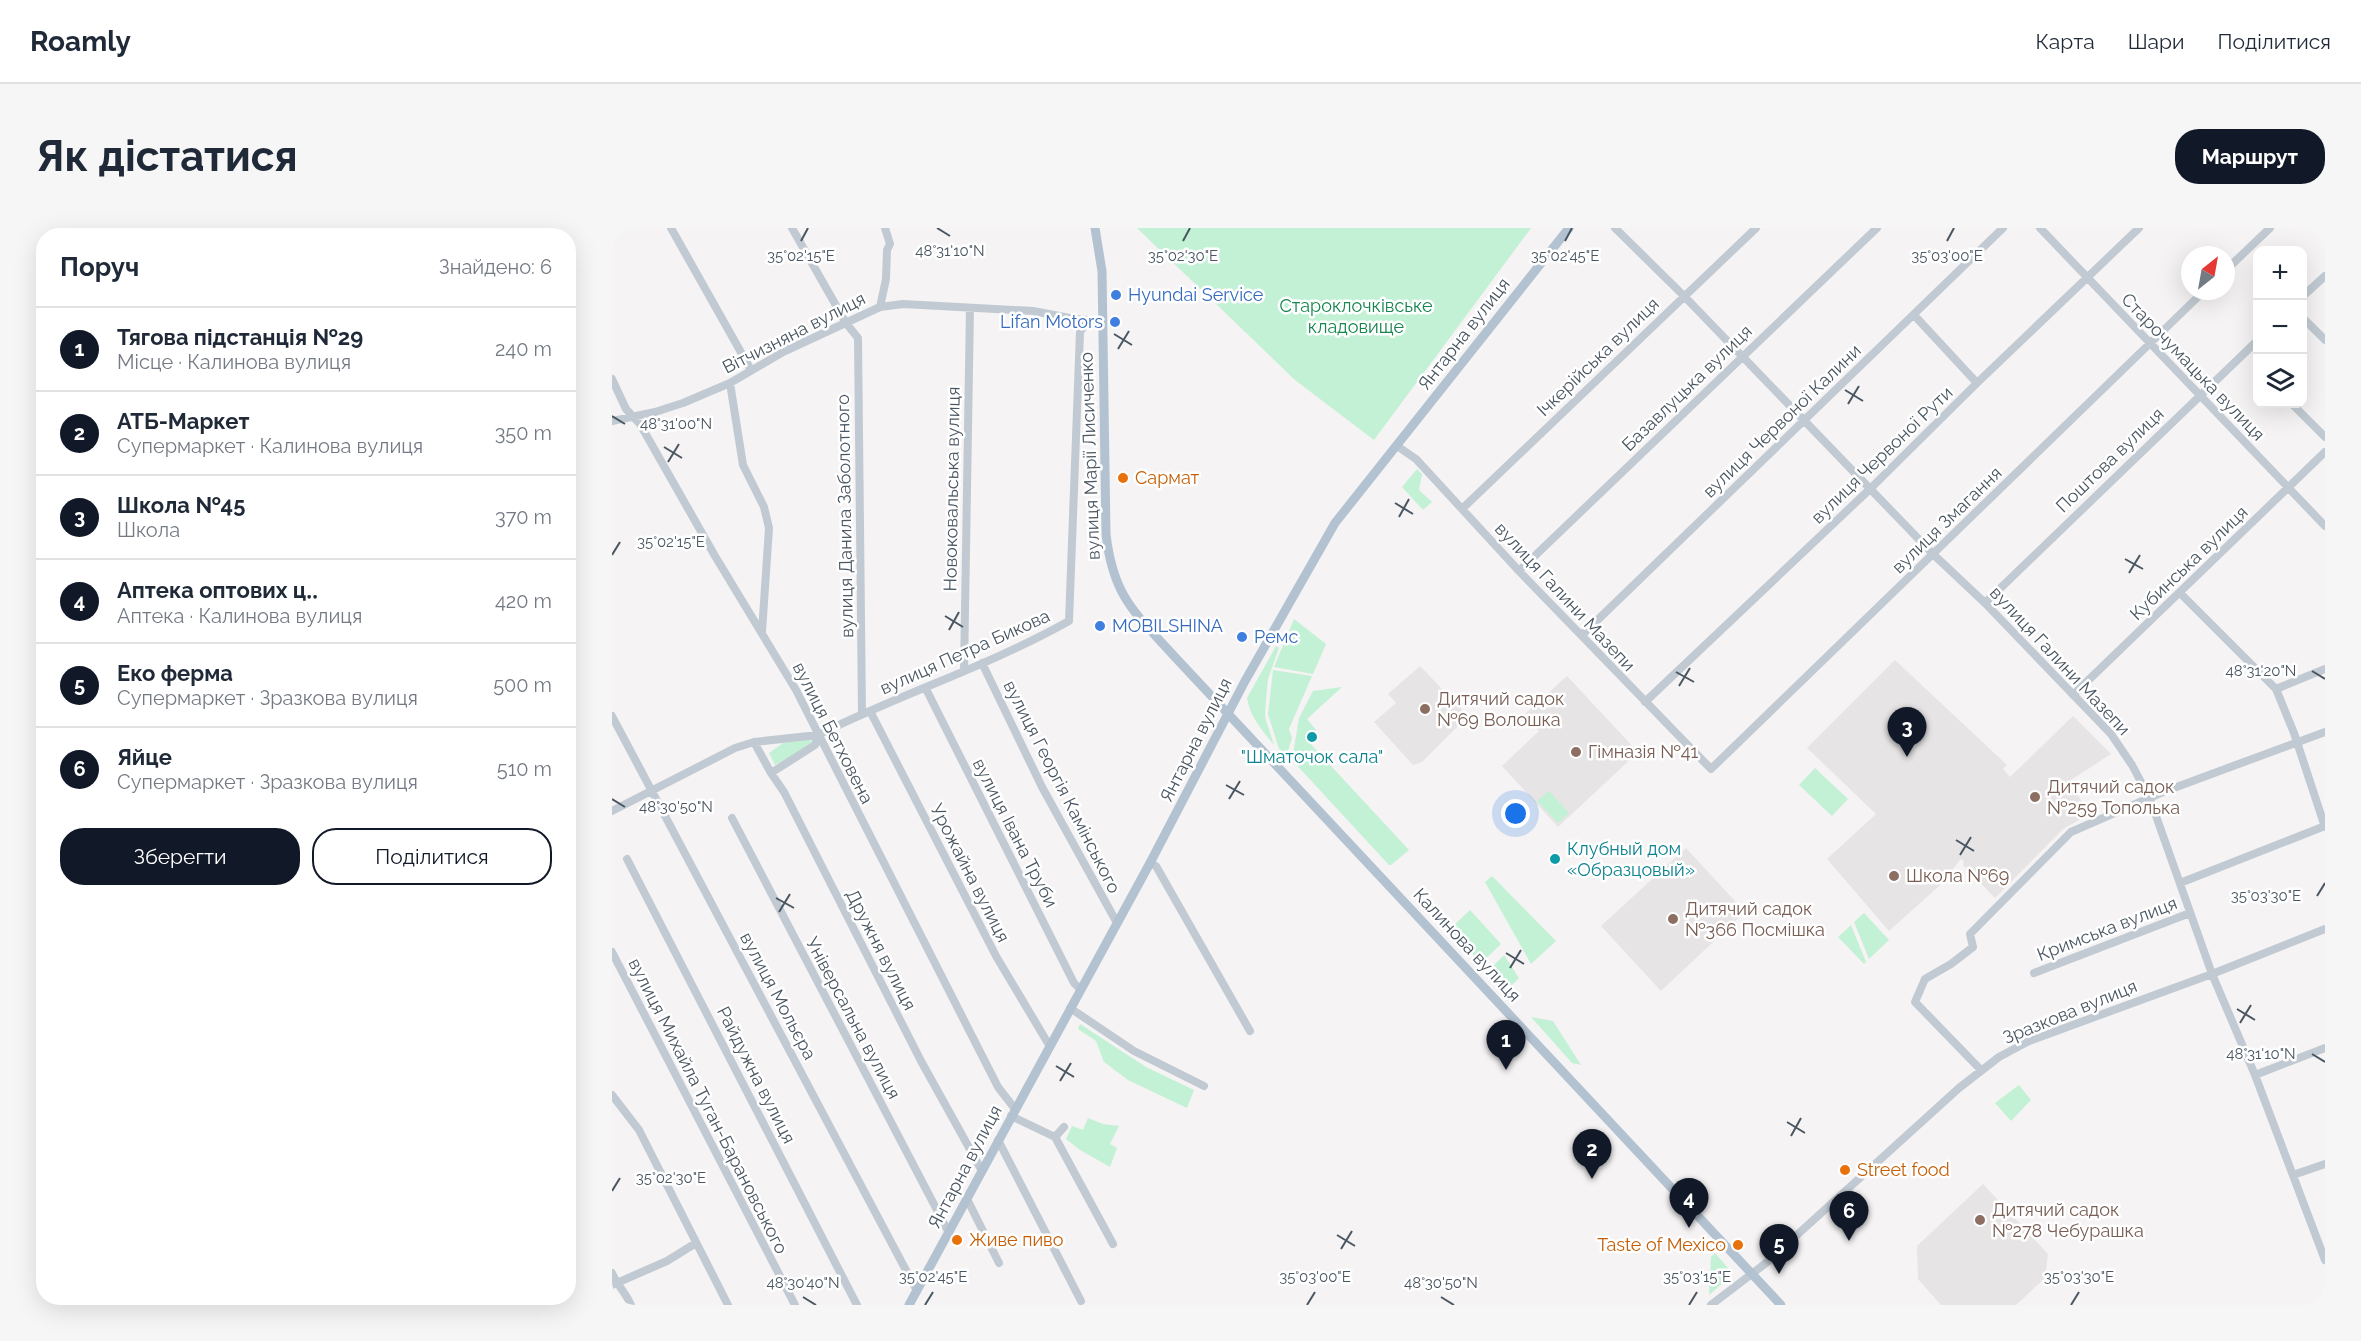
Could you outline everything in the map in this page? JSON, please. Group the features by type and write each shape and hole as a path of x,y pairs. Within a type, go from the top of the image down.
{"main road":[{"name":"вулиця Марії Лисиченко","path":"1095,228 1102,271 1106,534 1114,578 1125,600 1140,619 1228,713"},
{"name":"Янтарна вулиця","path":"909,1305 1150,862 1228,713 1335,523 1569,228"},
{"name":"Калинова вулиця","path":"1228,713 1780,1305"}],"street":[{"path":"671,228 751,370"},
{"name":"вулиця Данила Заболотного","path":"792,228 846,323 858,338 866,712"},
{"path":"880,307 886,279 887,250 890,244 885,228"},
{"name":"вулиця Галини Мазепи","path":"1615,228 2111,734 2132,765 2150,799 2212,974 2255,1075 2325,1260"},
{"name":"Ічкерійська вулиця","path":"1462,509 1756,228"},
{"name":"Базавлуцька вулиця","path":"1520,571 1877,228"},
{"name":"вулиця Червоної Калини","path":"1582,635 2003,228"},
{"name":"Старочумацька вулиця","path":"2040,228 2325,526"},
{"name":"вулиця Червоної Рути","path":"1645,702 1871,488 2139,228"},
{"path":"2235,261 2270,228"},
{"path":"2307,292 2325,276"},
{"name":"вулиця Змагання","path":"1711,770 2195,300"},
{"name":"Вітчизняна вулиця","path":"612,421 655,412 683,403 730,383 783,352 880,307 903,304 1033,311 1088,321 1102,321"},
{"name":"Новоковальська вулиця","path":"964,671 970,308"},
{"path":"1914,315 1977,383"},
{"name":"вулиця Петра Бикова","path":"771,773 815,745 818,735 982,663 1069,621 1080,332 1088,321"},
{"path":"2307,322 2325,340"},
{"name":"Поштова вулиця","path":"1985,603 2253,345"},
{"name":"вулиця Бетховена","path":"612,379 627,409 640,424 715,556 796,690 998,1087 1013,1112"},
{"path":"730,383 743,465 764,507 769,528 762,634"},
{"path":"2296,408 2325,437"},
{"name":"вулиця Галини Мазепи","path":"1398,446 1413,456 1711,770"},
{"name":"Кубинська вулиця","path":"2073,695 2325,452"},
{"path":"2180,593 2276,689 2325,826"},
{"name":"вулиця Георгія Камінського","path":"982,663 1042,787 1117,923"},
{"path":"2276,689 2325,669"},
{"name":"вулиця Івана Труби","path":"926,688 1069,973 1080,989"},
{"name":"Урожайна вулиця","path":"866,712 996,956 1049,1046"},
{"name":"вулиця Мольєра","path":"612,716 917,1291"},
{"path":"1981,1070 1915,1002 1925,979 1951,964 1973,947 1970,934 2071,832 2325,732"},
{"path":"612,811 735,748 754,742 818,735"},
{"name":"Дружня вулиця","path":"754,742 784,792 916,1051 982,1172"},
{"name":"Універсальна вулиця","path":"732,818 949,1233"},
{"name":"Кримська вулиця","path":"2180,883 2325,826"},
{"name":"Райдужна вулиця","path":"627,859 857,1305"},
{"path":"1150,862 1156,866 1250,1031"},
{"name":"Кримська вулиця","path":"2034,973 2190,914"},
{"name":"Зразкова вулиця","path":"1711,1305 1752,1273 1981,1070 1999,1057 2029,1041 2212,974 2325,928"},
{"name":"вулиця Михайла Туган-Барановського","path":"612,952 795,1305"},
{"path":"1070,1008 1134,1051 1204,1086"},
{"path":"2255,1075 2325,1048"},
{"path":"612,1095 639,1130 728,1305"},
{"path":"1013,1112 1055,1137 1113,1244"},
{"path":"1055,1137 1064,1127"},
{"path":"998,1140 1082,1301"},
{"path":"2293,1175 2325,1164"},
{"path":"967,1199 999,1263"},
{"path":"614,1284 668,1261 696,1243"},
{"path":"612,1273 614,1284"},
{"path":"614,1284 623,1288 631,1305"}],"shaded area":[{"path":"1895,660 2007,765 2003,769 2010,777 2073,716 2111,754 2071,780 2088,815 2063,829 1995,898 1963,865 1964,861 1961,859 1938,887 1889,931 1827,859 1876,814 1807,748"},
{"name":"Дитячий садок №69 Волошка","path":"1420,666 1468,716 1422,762 1413,765 1374,722 1396,703 1388,694"},
{"name":"Гімназія №41","path":"1567,676 1636,750 1634,756 1558,827 1502,766 1539,731 1525,714"},
{"name":"Дитячий садок №366 Посмішка","path":"1686,848 1745,912 1661,991 1601,926"},
{"name":"Дитячий садок №278 Чебурашка","path":"1983,1184 2048,1254 2045,1278 2016,1305 1941,1305 1918,1279 1917,1246"}],"green space":[{"name":"Староклочківське кладовище","path":"1137,228 1531,228 1374,440 1295,380"},
{"path":"1417,469 1422,474 1419,490 1432,502 1423,510 1402,487"},
{"path":"1294,619 1326,644 1313,674 1274,667"},
{"path":"1276,646 1279,648 1268,679 1265,717 1274,745 1254,717 1247,698"},
{"path":"1273,670 1312,676 1289,729 1292,738 1287,754 1279,749 1268,714"},
{"path":"1342,687 1307,719 1316,730 1306,739 1409,850 1391,865 1292,760 1299,718 1313,691"},
{"path":"811,739 812,745 775,765 769,753 783,743"},
{"path":"1815,768 1848,799 1832,816 1799,785"},
{"path":"1549,791 1569,813 1558,823 1537,801"},
{"path":"1492,876 1556,941 1531,964 1485,882"},
{"path":"1470,910 1501,944 1481,963 1450,929"},
{"path":"1864,913 1889,940 1869,959 1854,922"},
{"path":"1851,925 1866,962 1864,964 1838,937"},
{"path":"1504,955 1519,978 1509,988 1490,969"},
{"path":"1531,1017 1553,1021 1581,1065 1572,1063"},
{"path":"1080,1024 1146,1067 1194,1090 1187,1108 1128,1080 1104,1062 1096,1041 1078,1029"},
{"path":"2019,1085 2031,1100 2011,1121 1995,1103"},
{"path":"1088,1118 1103,1124 1119,1126 1110,1144 1117,1148 1110,1167 1066,1139 1072,1126 1083,1130"},
{"path":"1715,1253 1729,1269 1731,1276 1709,1295 1711,1257"}],"place":[{"name":"Hyundai Service","path":"1116,295"},
{"name":"Lifan Motors","path":"1115,322"},
{"name":"Сармат","path":"1123,478"},
{"name":"MOBILSHINA","path":"1100,626"},
{"name":"Ремс","path":"1242,637"},
{"name":"Дитячий садок №69 Волошка","path":"1425,709"},
{"name":"\"Шматочок сала\"","path":"1312,737"},
{"name":"Гімназія №41","path":"1576,752"},
{"name":"Школа №45","path":"1907,757"},
{"name":"Дитячий садок №259 Тополька","path":"2035,797"},
{"name":"Клубный дом «Образцовый»","path":"1555,859"},
{"name":"Школа №69","path":"1894,876"},
{"name":"Дитячий садок №366 Посмішка","path":"1673,919"},
{"name":"Тягова пiдстанцiя №29","path":"1506,1070"},
{"name":"Street food","path":"1845,1170"},
{"name":"АТБ-Маркет","path":"1592,1179"},
{"name":"Дитячий садок №278 Чебурашка","path":"1980,1220"},
{"name":"Аптека оптових ц‥","path":"1689,1228"},
{"name":"Живе пиво","path":"957,1240"},
{"name":"Яйце","path":"1849,1241"},
{"name":"Taste of Mexico","path":"1738,1245"},
{"name":"Еко ферма","path":"1779,1274"}]}
